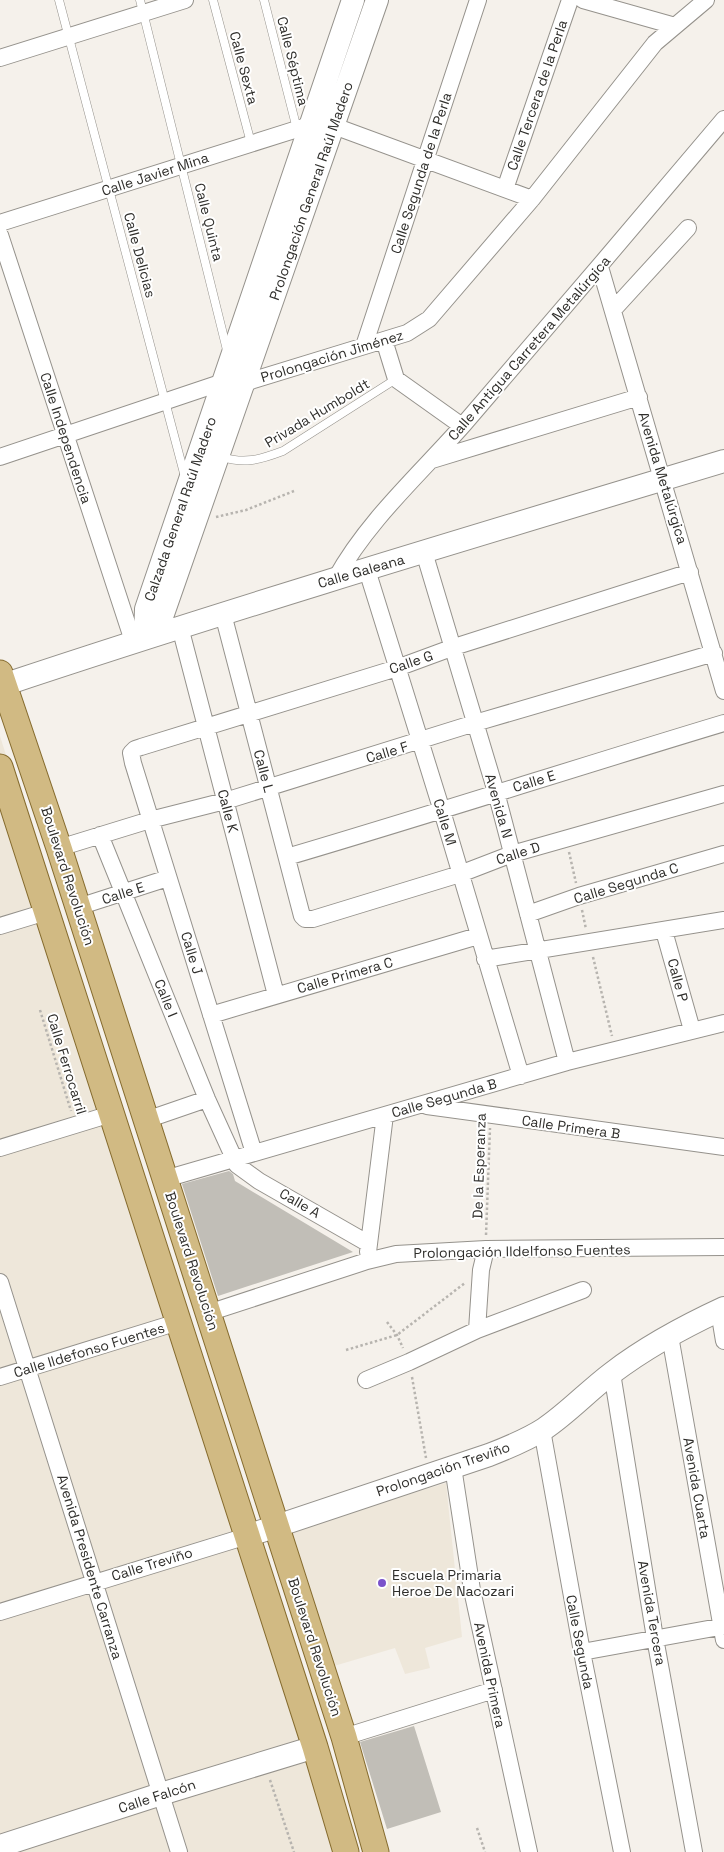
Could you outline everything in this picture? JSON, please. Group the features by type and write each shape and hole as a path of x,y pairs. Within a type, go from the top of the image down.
{"main road":[{"name":"Boulevard Revolución","path":"1,681 59,848 166,1179 344,1737 376,1852"},
{"path":"0,768 315,1747 346,1852"}],"street":[{"path":"0,58 69,36 142,6 185,0"},
{"name":"Prolongación General Raúl Madero","path":"232,376 304,127 353,0"},
{"name":"Prolongación General Raúl Madero","path":"232,376 334,126 377,0"},
{"name":"Calle Segunda de la Perla","path":"364,346 478,0"},
{"name":"Calle Tercera de la Perla","path":"505,189 570,0"},
{"path":"583,0 675,26"},
{"name":"Prolongación Jiménez","path":"0,457 166,401 232,376 364,346 407,334 428,319 532,199 655,43 706,0"},
{"name":"Calle Antigua Carretera Metalúrgica","path":"336,578 351,553 379,518 600,267 724,119"},
{"name":"Calle Javier Mina","path":"0,223 304,127 334,126 532,199"},
{"path":"612,310 688,228"},
{"name":"Calle Independencia","path":"0,235 65,435 144,638"},
{"name":"Avenida Metalúrgica","path":"600,267 724,691"},
{"path":"384,340 396,379 462,426"},
{"name":"Calzada General Raúl Madero","path":"144,638 197,518 219,456 232,376"},
{"name":"Calzada General Raúl Madero","path":"144,638 146,608 187,487 232,376"},
{"path":"432,460 638,397"},
{"name":"Calle Galeana","path":"1,681 724,461"},
{"name":"Avenida N","path":"424,552 496,792 567,1062"},
{"name":"Calle M","path":"367,570 442,811 521,1076"},
{"name":"Calle G","path":"131,753 135,749 206,726 397,668 454,647 690,572"},
{"name":"Calle L","path":"223,614 302,916 306,919 313,919"},
{"name":"Calle K","path":"180,627 276,995"},
{"name":"Calle F","path":"59,848 150,820 226,802 475,723 714,653"},
{"name":"Calle E","path":"287,857 724,723"},
{"name":"Calle J","path":"131,753 150,820 254,1153"},
{"name":"Calle D","path":"313,919 460,874 512,854 724,794"},
{"name":"Calle I","path":"100,836 208,1099 235,1159"},
{"name":"Calle Segunda C","path":"528,914 579,896 724,854"},
{"name":"Calle E","path":"78,908 168,878"},
{"path":"0,926 46,912"},
{"path":"485,959 724,920"},
{"name":"Calle P","path":"664,931 692,1030"},
{"name":"Calle Primera C","path":"211,1015 478,936"},
{"name":"Calle Segunda B","path":"166,1179 567,1062 724,1022"},
{"path":"146,1120 208,1099"},
{"name":"Calle Primera B","path":"418,1105 724,1147"},
{"path":"0,1148 111,1114"},
{"path":"367,1261 384,1115"},
{"name":"Calle A","path":"235,1159 237,1165 259,1181 369,1244"},
{"name":"Prolongación Ildelfonso Fuentes","path":"208,1312 367,1261 396,1254 486,1249 724,1247"},
{"path":"477,1330 481,1270 486,1249"},
{"name":"Avenida Presidente Carranza","path":"0,1282 180,1852"},
{"path":"366,1380 477,1330 583,1290"},
{"path":"721,1309 724,1341"},
{"name":"Prolongación Treviño","path":"247,1536 512,1446 542,1430 612,1373 639,1354 721,1309"},
{"name":"Calle Ildefonso Fuentes","path":"0,1377 178,1322"},
{"name":"Avenida Cuarta","path":"670,1336 723,1631"},
{"name":"Avenida Tercera","path":"612,1373 694,1852"},
{"name":"Calle Segunda","path":"542,1430 582,1652 622,1852"},
{"name":"Avenida Primera","path":"453,1467 472,1590 530,1852"},
{"name":"Calle Treviño","path":"0,1612 247,1536"},
{"path":"582,1652 656,1638 723,1631"},
{"path":"344,1737 494,1690"},
{"name":"Calle Falcón","path":"0,1846 315,1747"}],"lane":[{"name":"Calle Delicias","path":"59,0 166,401 187,487"},
{"name":"Calle Sexta","path":"213,0 251,143"},
{"name":"Calle Séptima","path":"264,0 304,127"},
{"name":"Calle Quinta","path":"142,6 232,376"},
{"name":"Privada Humboldt","path":"219,456 233,460 248,461 282,452 396,379"}],"path":[{"path":"197,518 226,516 294,491"},
{"name":"Calle Ferrocarril","path":"40,1010 76,1125"},
{"name":"De la Esperanza","path":"486,1249 491,1116"},
{"path":"346,1350 397,1335 481,1270"},
{"path":"386,1322 397,1335 409,1362 429,1475"},
{"path":"264,1763 294,1852"},
{"path":"477,1828 485,1852"}],"shaded area":[{"path":"0,736 351,1852 0,1852"},
{"name":"Escuela Primaria Heroe De Nacozari","path":"446,1483 462,1637 425,1648 430,1668 405,1674 395,1648 334,1666 290,1530"}],"building":[{"path":"229,1171 233,1174 235,1181 353,1252 218,1296 182,1184"},
{"path":"414,1726 441,1812 387,1829 360,1742"}],"place":[{"name":"Escuela Primaria Heroe De Nacozari","path":"382,1583"}]}
